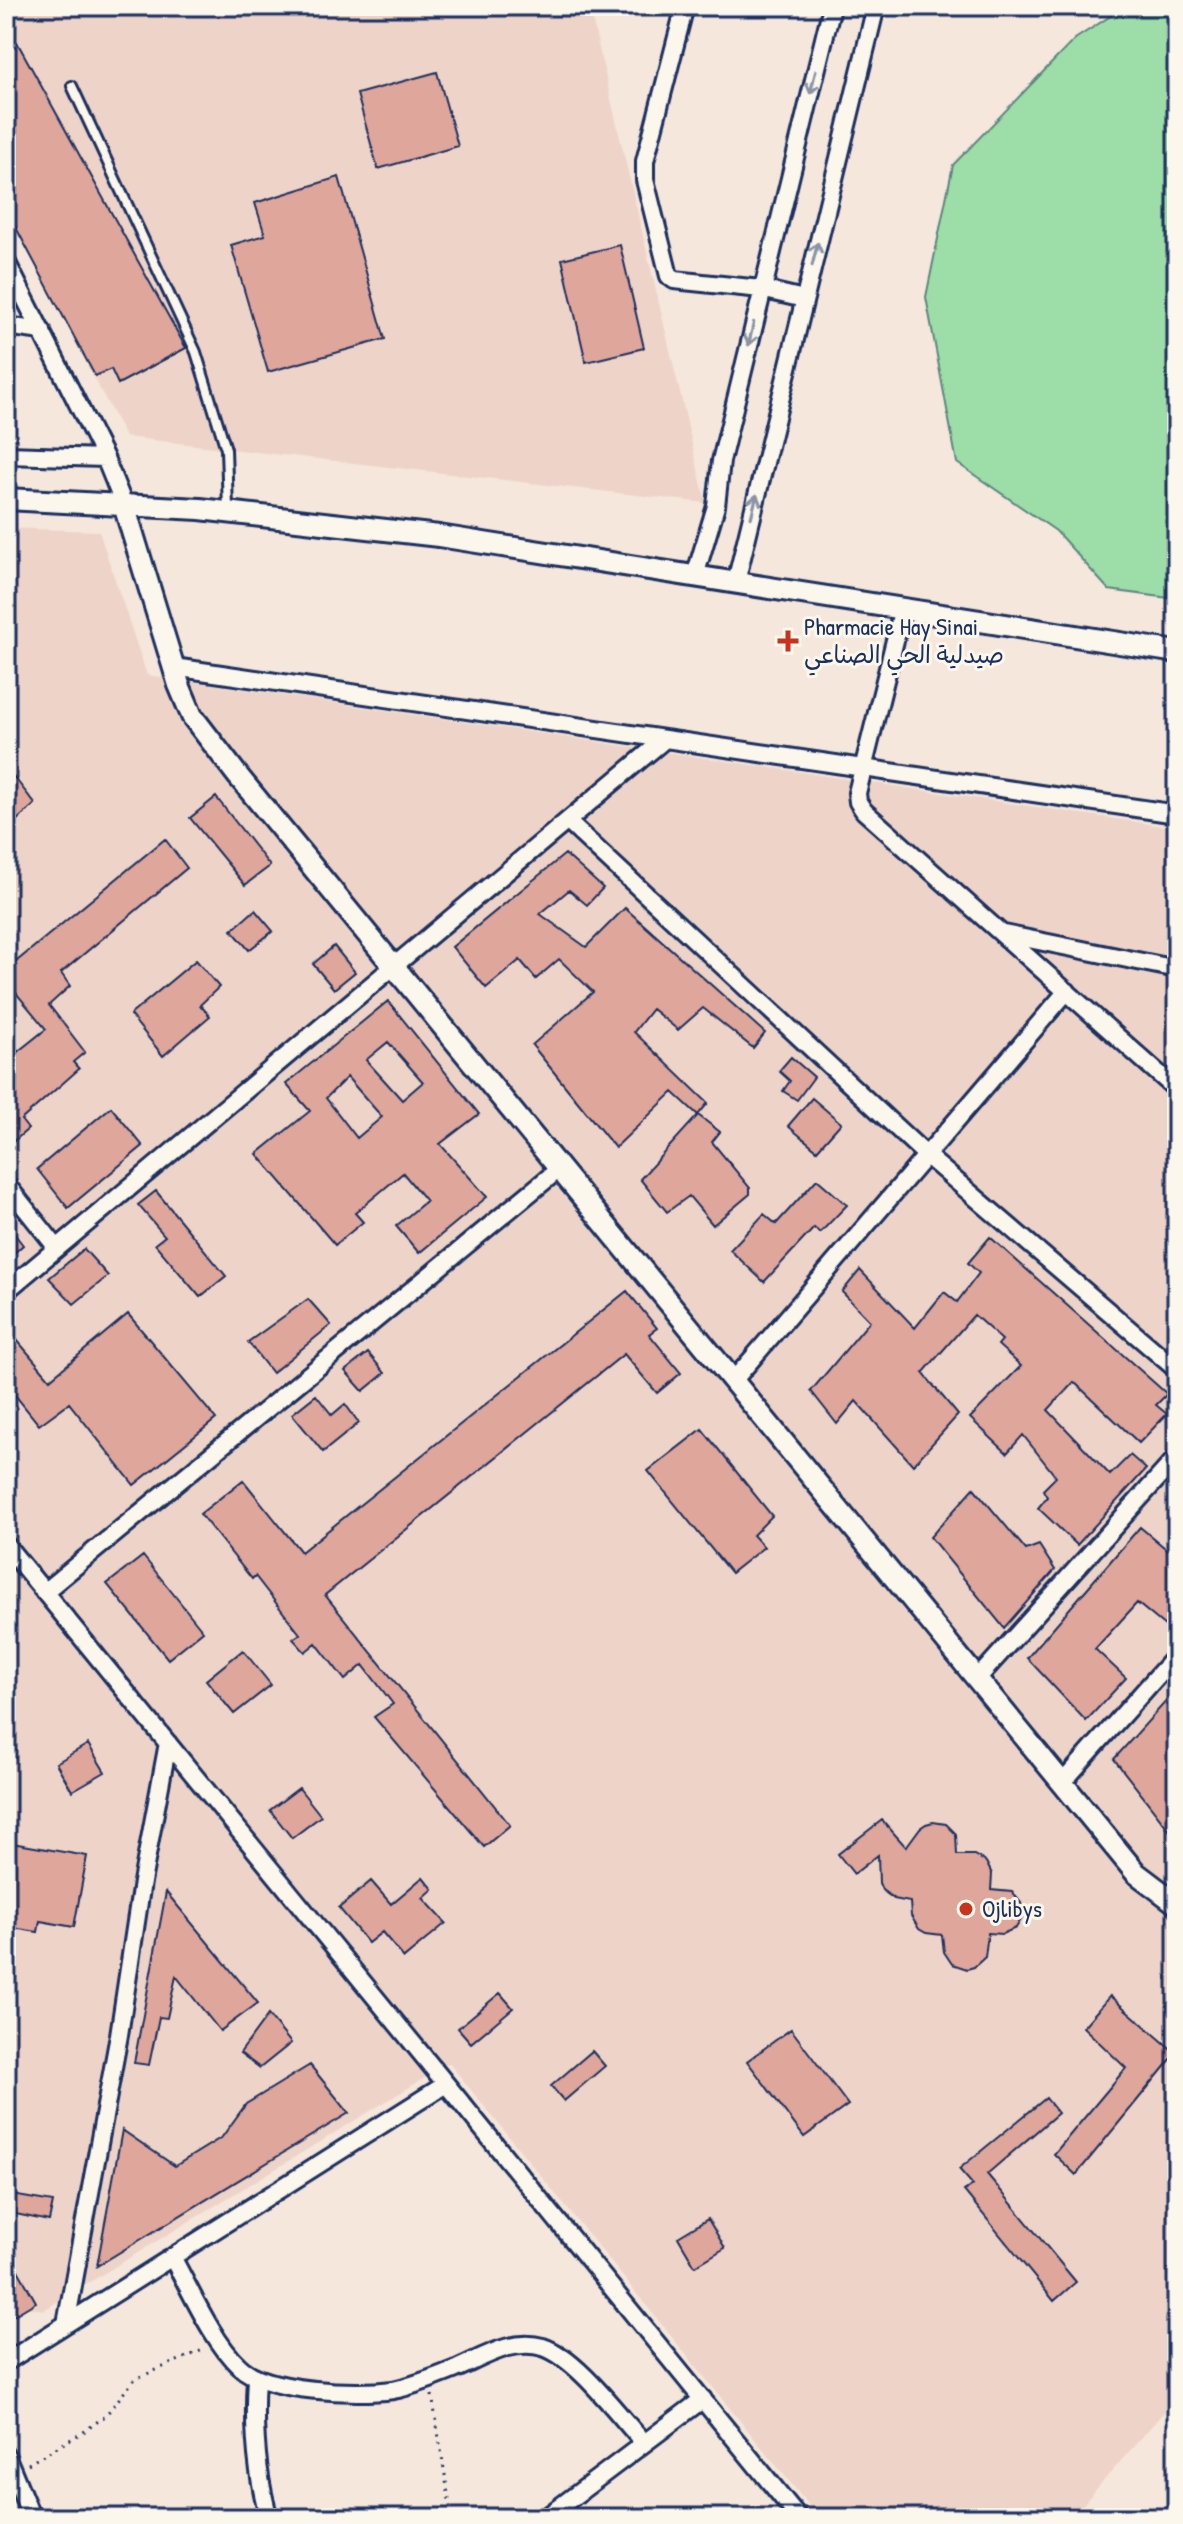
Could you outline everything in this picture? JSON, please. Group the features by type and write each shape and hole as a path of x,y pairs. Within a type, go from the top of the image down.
{"street":[{"path":"685,6 645,161 645,180 669,276 674,280 761,289 804,299"},
{"path":"695,576 716,506 721,461 832,6"},
{"path":"736,582 876,6"},
{"path":"6,261 105,458 124,505 179,685 192,716 247,788 1136,1873 1177,1904"},
{"path":"6,326 42,331"},
{"path":"6,455 105,458"},
{"path":"6,499 229,512 439,536 1177,652"},
{"path":"903,608 857,793 858,802 864,811 1177,1090"},
{"path":"174,667 1177,814"},
{"path":"6,1291 665,739"},
{"path":"568,822 927,1156 1177,1370"},
{"path":"1002,934 1177,969"},
{"path":"733,1381 1067,991"},
{"path":"44,1592 559,1169"},
{"path":"6,1184 57,1248"},
{"path":"977,1679 1177,1457"},
{"path":"6,1545 799,2518"},
{"path":"1062,1783 1177,1654"},
{"path":"66,2324 168,1743"},
{"path":"6,2362 446,2084"},
{"path":"172,2257 221,2343 238,2366 256,2378 304,2388 353,2392 394,2389 429,2380 505,2347 522,2343 543,2347 569,2362 644,2443"},
{"path":"256,2378 257,2455 269,2518"},
{"path":"545,2518 703,2399"},
{"path":"6,2455 32,2518"}],"lane":[{"path":"72,86 196,352 226,449 229,512"}],"path":[{"path":"14,2473 105,2416 135,2379 221,2343"},
{"path":"429,2380 452,2518"}],"shaded area":[{"path":"6,6 589,6 706,503 125,437 6,209"},
{"path":"6,528 99,531 147,675 1177,828 1177,2397 1071,2518 819,2518 449,2063 44,2310 6,2304"}],"green space":[{"path":"1126,6 1177,6 1177,599 1109,590 1056,531 957,463 926,297 953,165 1075,39"}],"building":[{"path":"17,42 186,348 118,384 111,369 95,376 6,209 6,48"},
{"path":"437,72 458,146 378,169 357,94"},
{"path":"339,177 385,339 268,372 231,245 265,235 255,203"},
{"path":"620,245 644,348 586,362 562,259"},
{"path":"14,777 35,804 6,830 6,784"},
{"path":"216,797 270,866 245,885 190,818"},
{"path":"165,839 187,868 61,973 70,986 49,1005 85,1052 73,1062 79,1069 21,1120 28,1129 14,1141 6,1134 6,1061 46,1029 6,981 6,970"},
{"path":"565,854 603,888 587,905 569,890 540,914 586,947 625,908 765,1033 753,1048 703,1008 678,1030 652,1009 634,1032 708,1103 698,1115 673,1092 615,1148 532,1045 593,992 559,959 536,979 520,960 486,988 452,947"},
{"path":"255,910 273,931 249,950 232,930"},
{"path":"334,946 355,972 334,989 313,964"},
{"path":"196,960 219,987 200,1005 210,1016 163,1056 130,1015"},
{"path":"388,1001 479,1114 440,1144 487,1197 419,1253 396,1226 426,1201 403,1173 355,1213 363,1222 335,1245 257,1154 310,1111 286,1084","holes":["388,1042 423,1082 402,1100 366,1060","347,1077 382,1117 357,1138 326,1098"]},
{"path":"791,1057 814,1077 797,1100 783,1091 790,1081 779,1071"},
{"path":"812,1098 841,1123 817,1150 788,1126"},
{"path":"111,1107 143,1146 68,1208 37,1169"},
{"path":"698,1115 720,1132 712,1142 750,1188 750,1194 713,1225 689,1196 667,1212 640,1179"},
{"path":"817,1179 847,1205 820,1233 814,1228 764,1282 730,1250 764,1214 776,1224"},
{"path":"156,1191 226,1276 200,1297 155,1244 165,1236 138,1205"},
{"path":"6,1223 23,1245 6,1260"},
{"path":"990,1237 1167,1394 1156,1405 1167,1414 1139,1443 1074,1382 1048,1410 1110,1475 1130,1455 1146,1469 1077,1545 1038,1508 1047,1497 1043,1490 1056,1477 1023,1435 1007,1453 970,1418 1021,1366 998,1345 1002,1340 974,1315 923,1373 958,1415 913,1465 856,1401 837,1424 811,1391 870,1321 842,1292 860,1270 915,1328 944,1292 957,1302 979,1273 968,1263"},
{"path":"84,1249 108,1276 74,1304 49,1278"},
{"path":"627,1291 657,1328 649,1334 681,1373 657,1393 624,1354 325,1595 510,1825 484,1847 374,1717 393,1704 363,1665 345,1680 316,1643 305,1652 293,1639 300,1634 255,1576 252,1579 200,1514 243,1480 301,1552"},
{"path":"308,1299 331,1325 272,1373 248,1342"},
{"path":"128,1314 216,1419 134,1485 69,1403 39,1425 6,1384 6,1327 50,1379"},
{"path":"368,1353 385,1373 363,1391 345,1371"},
{"path":"316,1395 332,1415 345,1404 359,1423 323,1452 292,1414"},
{"path":"702,1429 772,1516 753,1535 764,1547 731,1573 648,1471"},
{"path":"974,1488 1026,1550 1039,1545 1055,1570 1004,1628 930,1537"},
{"path":"1140,1527 1177,1558 1177,1636 1137,1603 1095,1649 1126,1678 1086,1721 1027,1658"},
{"path":"143,1556 203,1631 168,1659 107,1584"},
{"path":"243,1650 271,1685 234,1714 206,1680"},
{"path":"1177,1689 1177,1840 1114,1759"},
{"path":"88,1744 105,1772 72,1791 56,1763"},
{"path":"299,1788 321,1816 292,1838 270,1810"},
{"path":"882,1820 906,1847 926,1824 946,1824 956,1834 957,1855 974,1855 986,1862 992,1874 991,1890 1012,1892 1021,1903 1023,1916 1016,1928 1002,1934 988,1933 985,1957 974,1967 967,1969 952,1964 944,1952 942,1935 919,1929 911,1916 910,1902 894,1899 882,1890 878,1855 854,1874 838,1854"},
{"path":"6,1842 87,1856 74,1927 40,1921 38,1932 6,1927"},
{"path":"423,1877 433,1889 423,1898 446,1923 404,1958 382,1932 368,1943 339,1908 371,1881 391,1904"},
{"path":"166,1892 258,2003 220,2031 176,1976 167,2018 159,2017 149,2065 134,2063"},
{"path":"500,1993 513,2008 471,2043 458,2028"},
{"path":"1110,1996 1176,2053 1076,2175 1054,2154 1126,2068 1083,2027"},
{"path":"268,2015 291,2043 260,2068 240,2053"},
{"path":"791,2029 848,2105 804,2137 747,2061"},
{"path":"592,2051 605,2066 564,2101 551,2086"},
{"path":"310,2065 349,2113 97,2266 122,2130 175,2166 222,2137 246,2104"},
{"path":"1046,2098 1058,2113 987,2174 1076,2282 1054,2301 964,2191 973,2185 959,2169"},
{"path":"6,2194 53,2202 49,2221 6,2212"},
{"path":"708,2219 725,2248 695,2266 678,2237"},
{"path":"18,2270 36,2302 6,2320 6,2278"}],"place":[{"name":"Pharmacie Hay Sinai صيدلية الحي الصناعي","path":"788,641"},
{"name":"Ojlibys","path":"966,1909"}]}
